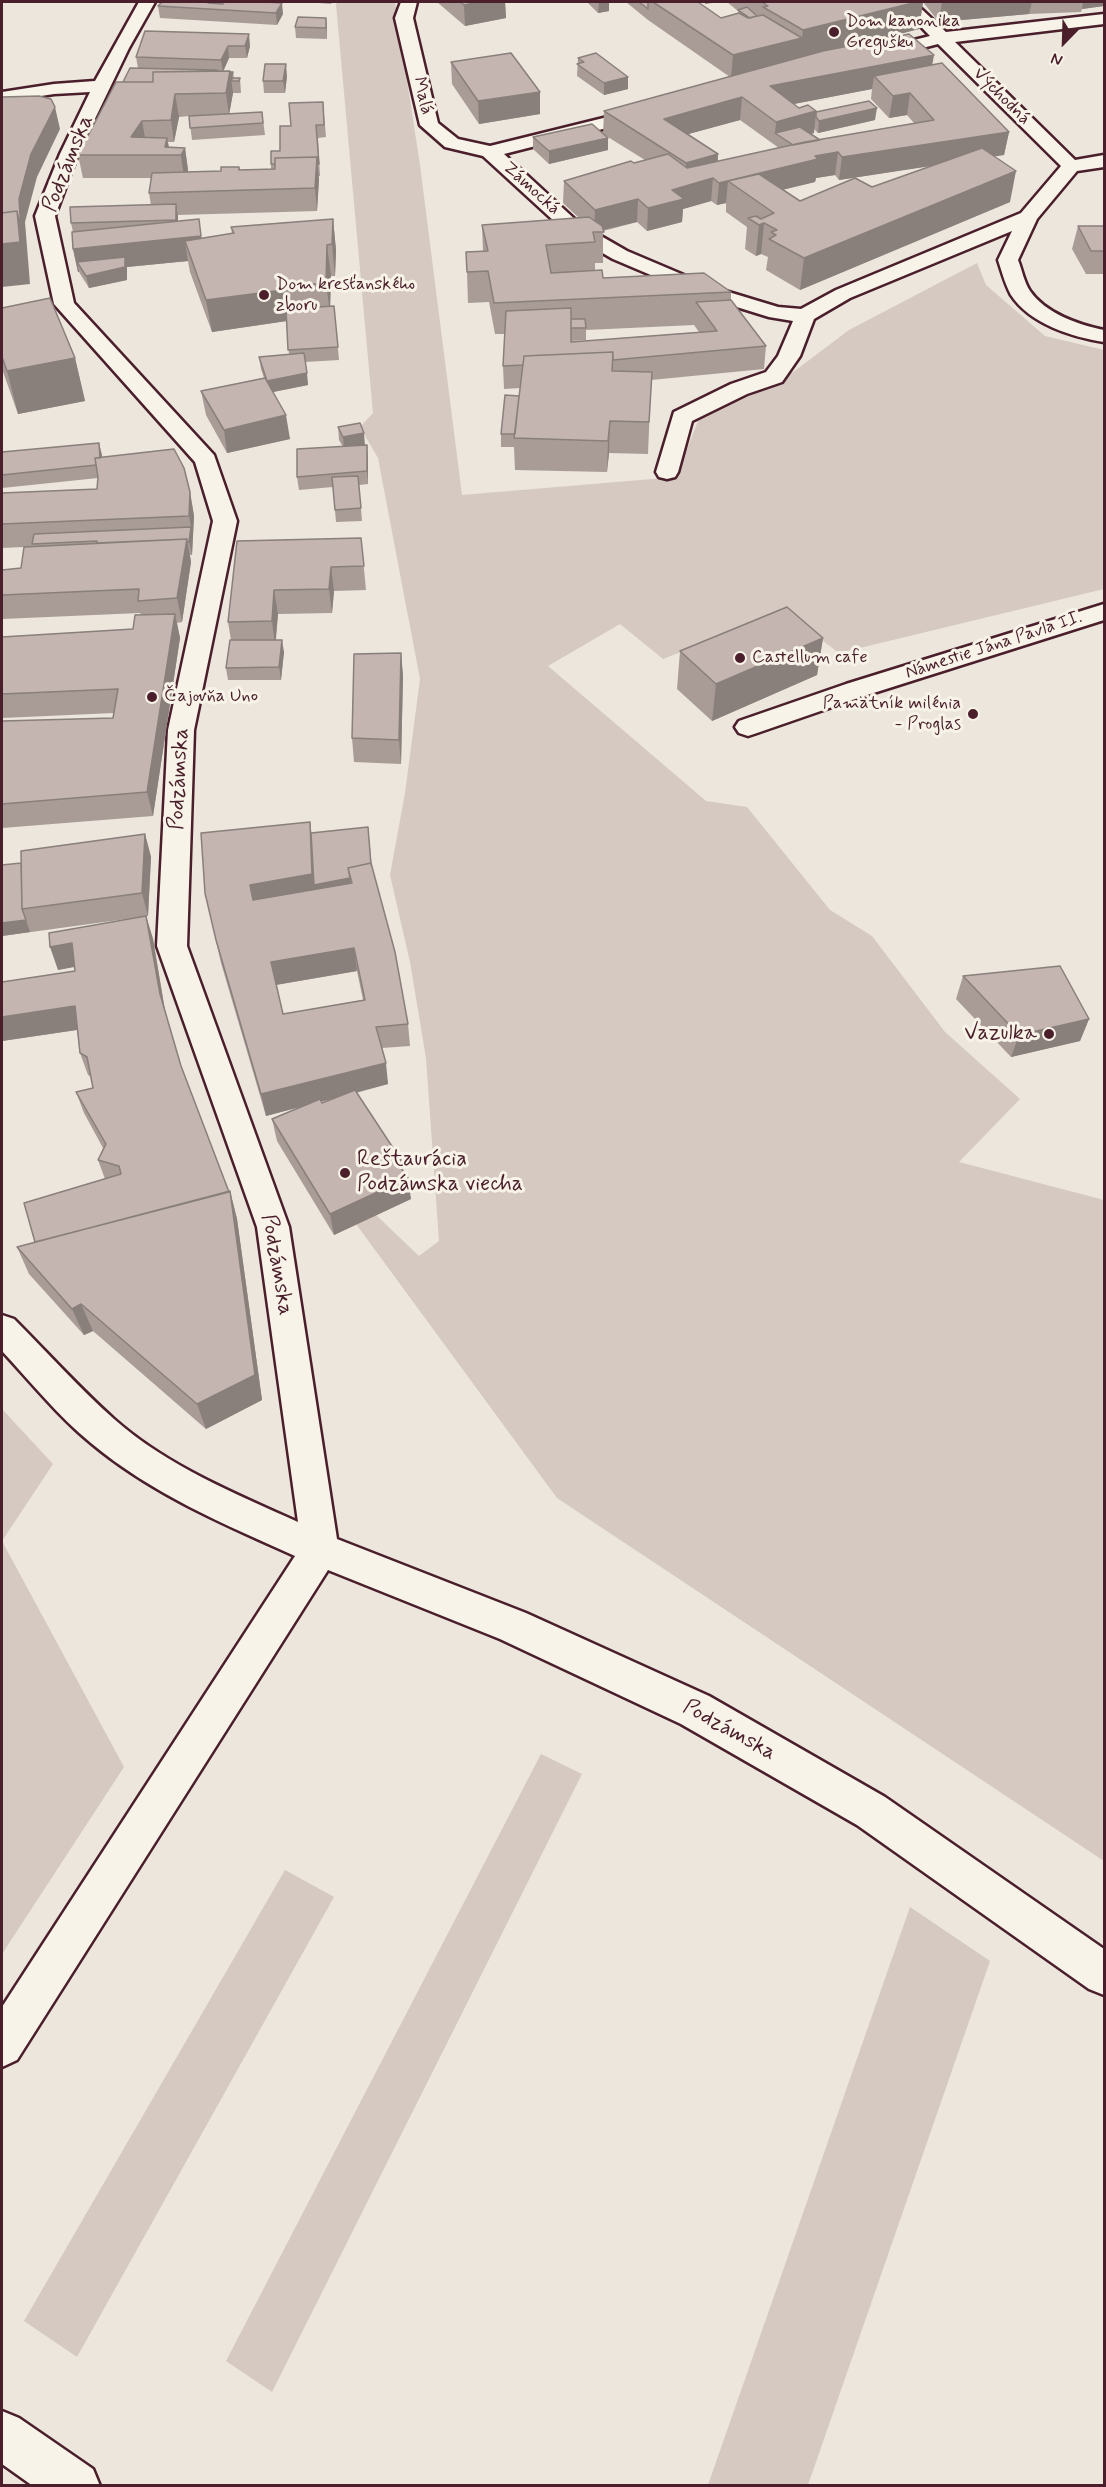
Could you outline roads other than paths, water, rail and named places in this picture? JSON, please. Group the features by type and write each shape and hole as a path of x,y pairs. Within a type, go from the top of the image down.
{"street":[{"name":"Podzámska","path":"147,2 69,154 45,216 54,306 206,460 225,520 181,730 172,946 273,1227 320,1550"},
{"name":"Malá","path":"409,2 404,18 429,125 452,143 490,152"},
{"name":"Východná","path":"905,2 1071,166"},
{"path":"861,59 942,38 1104,19"},
{"path":"2,98 54,89 102,86"},
{"path":"490,152 664,108"},
{"name":"Zámocká","path":"490,152 573,228 620,255 705,291 776,313 805,316"},
{"path":"1104,161 1071,166 1028,217 1008,260 1021,295 1035,308 1065,324 1104,336"},
{"path":"666,472 682,417 739,390 774,378 789,356 805,316 843,294 1028,217"},
{"name":"Námestie Jána Pavla II.","path":"748,727 855,690 1104,612"},
{"name":"Podzámska","path":"2,1329 102,1431 146,1464 201,1495 320,1550 513,1626 695,1710 871,1811 1104,1974"},
{"path":"2,2045 320,1550"},
{"path":"2,2435 76,2486"}],"place":[{"name":"Dom kanonika Gregušku","path":"834,32"},
{"name":"Dom kresťanského zboru","path":"264,295"},
{"name":"Castellum cafe","path":"740,658"},
{"name":"Čajovňa Uno","path":"152,697"},
{"name":"Pamätník milénia - Proglas","path":"973,714"},
{"name":"Vazulka","path":"1049,1034"},
{"name":"Reštaurácia Podzámska viecha","path":"345,1173"}]}
